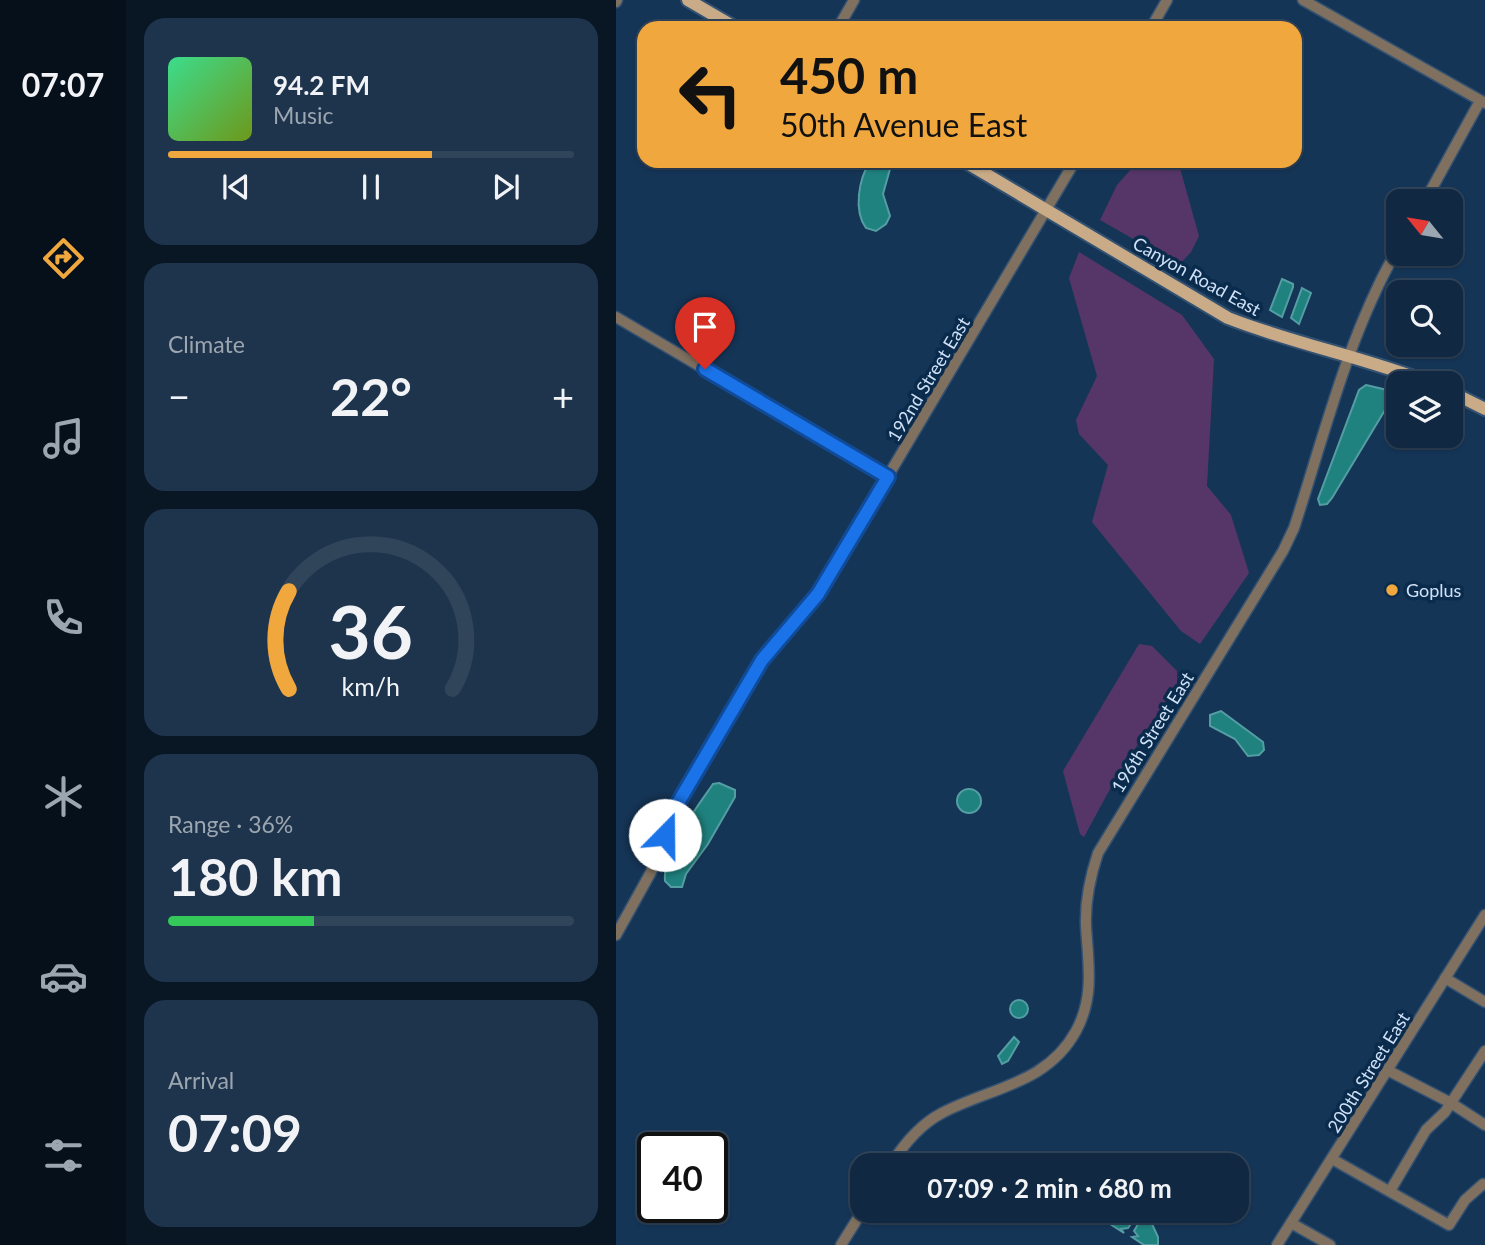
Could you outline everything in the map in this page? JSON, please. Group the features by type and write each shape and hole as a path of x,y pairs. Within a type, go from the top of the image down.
{"main road":[{"path":"688,0 724,21"},
{"name":"Canyon Road East","path":"976,168 1228,318 1270,335 1348,355 1395,371"},
{"path":"1463,397 1485,409"}],"street":[{"path":"842,21 854,0"},
{"path":"1155,21 1167,0"},
{"path":"1303,0 1483,102 1432,189"},
{"name":"192nd Street East","path":"616,935 651,872 678,803 732,710 769,650 818,594 1071,168"},
{"name":"196th Street East","path":"900,1153 915,1133 940,1114 1030,1078 1064,1050 1077,1029 1091,979 1087,901 1098,853 1283,551 1294,528 1348,355 1373,294 1388,266"},
{"path":"616,317 888,477"},
{"name":"200th Street East","path":"1278,1245 1485,915"},
{"path":"1445,978 1485,1002"},
{"path":"1390,1191 1426,1129 1451,1102 1485,1051"},
{"path":"1387,1070 1451,1102 1485,1125"},
{"path":"1332,1159 1449,1225 1465,1200 1483,1184"},
{"path":"841,1245 855,1223"},
{"path":"1291,1223 1330,1245"}],"shaded area":[{"path":"867,168 890,169 883,194 890,216 886,224 876,231 866,228 862,221 859,194"},
{"path":"1132,168 1180,168 1199,236 1191,252 1179,265 1100,220 1117,185"},
{"path":"1079,252 1182,315 1214,359 1207,486 1231,515 1249,573 1200,644 1181,631 1092,522 1108,465 1079,434 1076,420 1097,376 1069,278"},
{"path":"1282,279 1293,284 1293,287 1282,317 1270,310"},
{"path":"1302,288 1311,293 1299,324 1291,318"},
{"path":"1366,385 1386,390 1386,408 1332,498 1327,504 1320,505 1318,499 1359,390"},
{"path":"1139,644 1152,646 1177,671 1177,684 1116,778 1084,837 1080,834 1063,771"},
{"path":"1221,711 1263,742 1264,750 1259,755 1248,756 1235,739 1210,726 1210,715"},
{"path":"719,783 735,790 735,797 708,844 686,874 682,887 671,887 665,881 666,870 675,844 713,784"},
{"path":"969,789 978,792 981,801 978,810 969,813 960,810 957,801 960,792"},
{"path":"1015,1000 1023,1000 1028,1009 1026,1016 1015,1018 1010,1013 1010,1005"},
{"path":"1014,1037 1019,1042 1008,1061 1002,1064 998,1056"},
{"path":"1108,1223 1132,1223 1128,1228 1121,1229 1124,1233"},
{"path":"1139,1223 1152,1223 1158,1237 1158,1245 1144,1245 1132,1237 1138,1236 1134,1231"}],"place":[{"name":"Goplus","path":"1392,590"}],"route":[{"path":"665,835 678,803 762,660 818,594 888,477 705,369"}]}
